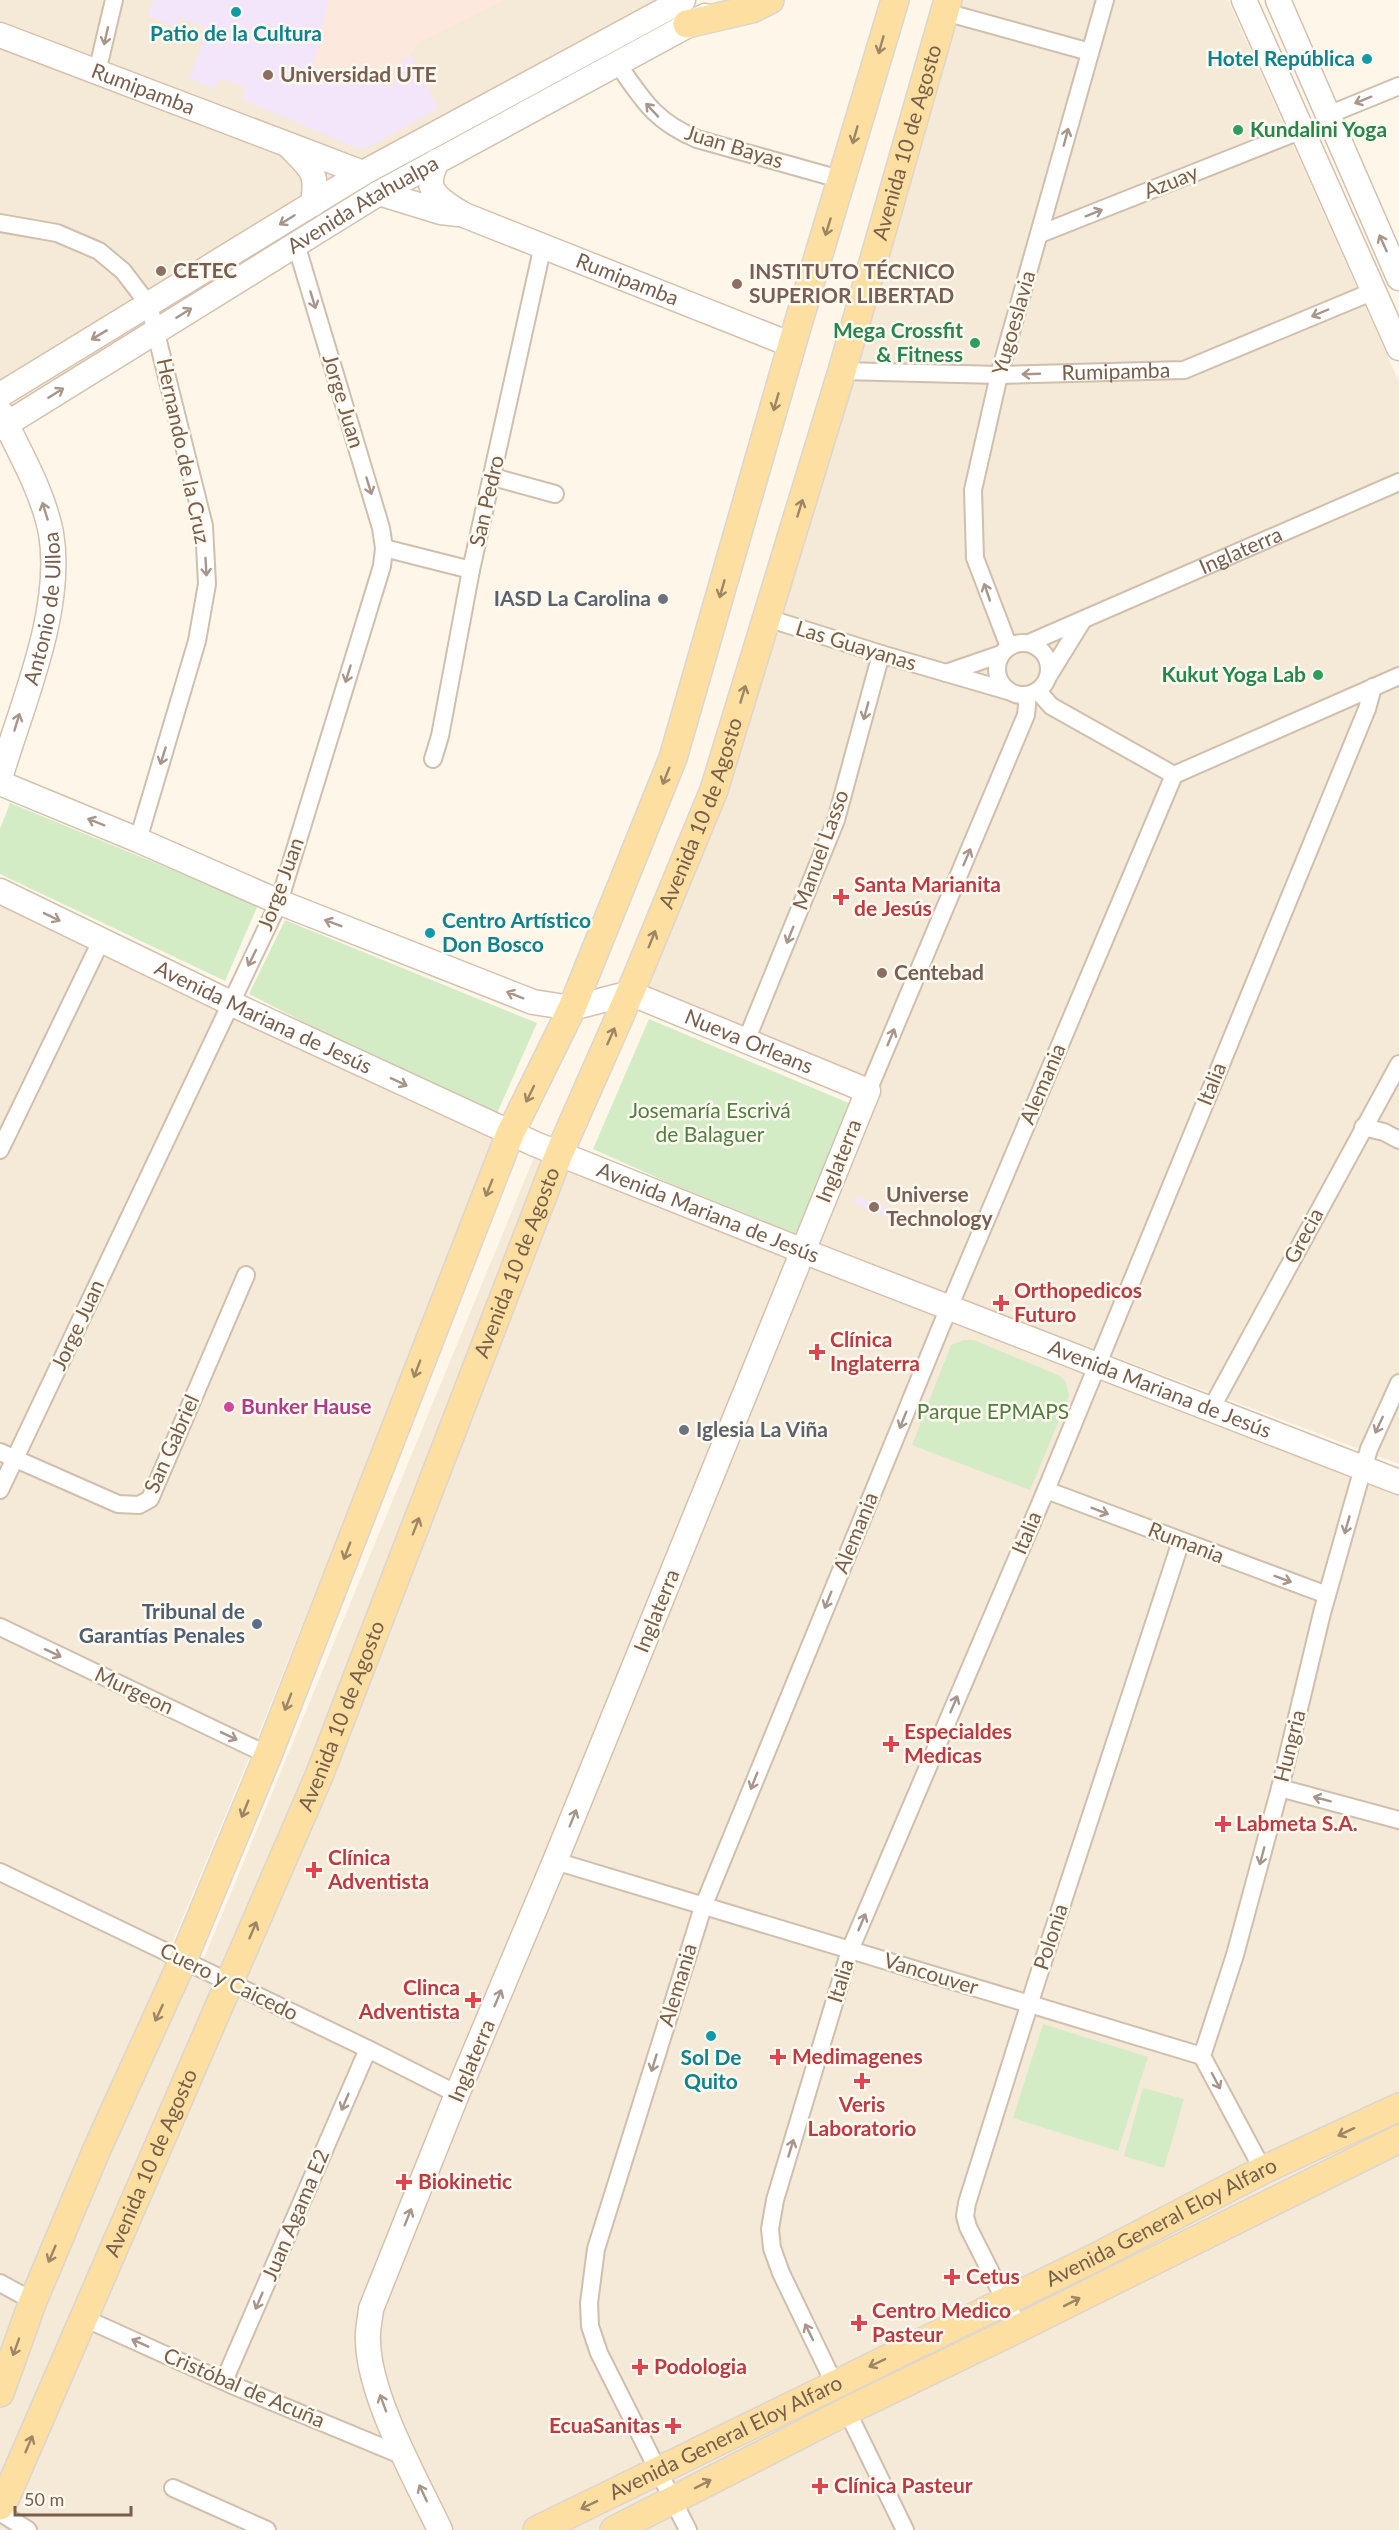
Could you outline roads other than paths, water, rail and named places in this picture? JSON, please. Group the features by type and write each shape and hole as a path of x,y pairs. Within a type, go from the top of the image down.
{"main road":[{"path":"409,147 440,136 553,78 563,77 711,0"},
{"name":"Avenida Atahualpa","path":"0,395 409,147 685,12 736,0"},
{"path":"685,12 752,9 770,0"},
{"name":"Avenida 10 de Agosto","path":"0,2393 33,2301 97,2149 183,1960 268,1755 510,1134 572,1008 674,757 792,345 895,0"},
{"path":"1245,0 1399,348"},
{"path":"1262,0 1325,144 1344,222"},
{"path":"1278,0 1399,279"},
{"name":"Avenida 10 de Agosto","path":"2,2508 319,1776 559,1155 630,993 714,790 842,371 946,6"},
{"name":"Avenida Atahualpa","path":"2,421 156,331 379,193 617,63 685,12"},
{"name":"Rumipamba","path":"0,35 363,173"},
{"path":"441,158 466,134 557,84 563,77"},
{"name":"Rumipamba","path":"286,143 307,165 316,180 313,204"},
{"path":"1325,144 1368,208"},
{"name":"Rumipamba","path":"441,158 431,180 432,189 451,207 464,215 543,244 792,345"},
{"name":"Rumipamba","path":"379,193 441,212 464,215"},
{"name":"Antonio de Ulloa","path":"0,778 49,619 53,580 51,534 44,506 2,421"},
{"path":"0,783 279,902 533,1002 572,1008 630,993"},
{"name":"Avenida Mariana de Jesús","path":"0,891 101,941 559,1155 1399,1482"},
{"name":"Nueva Orleans","path":"630,993 868,1091"},
{"name":"Inglaterra","path":"440,2530 394,2435 374,2378 368,2342 371,2309 868,1091"},
{"name":"Avenida General Eloy Alfaro","path":"537,2530 1005,2301 1263,2170 1399,2107"},
{"name":"Avenida General Eloy Alfaro","path":"614,2530 847,2410 1019,2328 1266,2203 1399,2139"},
{"path":"1368,2155 1399,2157"}],"street":[{"path":"97,72 114,0"},
{"name":"Yugoeslavia","path":"1005,650 975,558 973,490 999,375 1105,0"},
{"path":"946,6 1090,52"},
{"name":"Juan Bayas","path":"617,63 649,109 675,129 697,139 843,180"},
{"path":"1328,115 1399,86"},
{"name":"Azuay","path":"1040,234 1302,130"},
{"name":"Hernando de la Cruz","path":"0,223 57,232 99,252 113,260 149,305 204,526 207,584 197,641 138,840"},
{"name":"Jorge Juan","path":"0,1490 7,1455 279,902 382,566 384,548 381,528 296,244"},
{"name":"San Pedro","path":"433,759 440,736 471,570 543,244"},
{"name":"Rumipamba","path":"842,371 999,375 1184,370 1374,291"},
{"path":"493,477 555,494"},
{"name":"Inglaterra","path":"1029,643 1399,483"},
{"path":"384,548 471,570"},
{"name":"Las Guayanas","path":"767,618 1008,691"},
{"path":"1005,650 997,663 997,674 1001,683 1008,691 1018,695 1033,693 1045,684 1083,620"},
{"path":"946,673 1018,643 1029,643 1039,647 1046,655 1050,664 1049,675"},
{"name":"Manuel Lasso","path":"746,1041 836,820 881,654"},
{"path":"1033,693 1051,706 1174,775 1399,676"},
{"name":"Italia","path":"835,2385 781,2273 772,2248 770,2229 775,2200 850,1950 1046,1490 1367,709 1373,687"},
{"name":"Inglaterra","path":"868,1091 1026,715 1033,693"},
{"name":"Alemania","path":"688,2530 599,2353 590,2326 589,2303 596,2249 702,1907 949,1308 1174,775"},
{"path":"0,1150 101,941"},
{"name":"Grecia","path":"1210,1409 1399,1064"},
{"path":"1363,1127 1384,1132 1399,1140"},
{"name":"San Gabriel","path":"7,1455 118,1504 139,1505 150,1499 246,1275"},
{"name":"Hungria","path":"1202,2056 1235,1955 1280,1788 1327,1595 1363,1469 1369,1449 1399,1383"},
{"name":"Rumania","path":"1046,1490 1327,1595"},
{"name":"Polonia","path":"1019,2328 968,2227 965,2216 1030,2004 1181,1541"},
{"name":"Murgeon","path":"0,1628 268,1755"},
{"path":"1280,1788 1399,1820"},
{"name":"Vancouver","path":"555,1861 1202,2056"},
{"name":"Cuero y Caicedo","path":"0,1872 457,2094"},
{"name":"Juan Agama E2","path":"224,2381 368,2049"},
{"path":"1202,2056 1263,2170"},
{"path":"0,2283 33,2301"},
{"name":"Cristóbal de Acuña","path":"84,2318 224,2381 406,2457"},
{"path":"847,2410 905,2530"},
{"path":"173,2488 267,2530"},
{"path":"2,2508 28,2530"}],"place":[{"name":"Patio de la Cultura","path":"236,12"},
{"name":"Hotel República","path":"1367,59"},
{"name":"Universidad UTE","path":"268,75"},
{"name":"Kundalini Yoga","path":"1238,130"},
{"name":"CETEC","path":"161,271"},
{"name":"INSTITUTO TÉCNICO SUPERIOR LIBERTAD","path":"737,284"},
{"name":"Mega Crossfit & Fitness","path":"975,343"},
{"name":"IASD La Carolina","path":"663,599"},
{"name":"Kukut Yoga Lab","path":"1318,675"},
{"name":"Santa Marianita de Jesús","path":"841,897"},
{"name":"Centro Artístico Don Bosco","path":"430,933"},
{"name":"Centebad","path":"882,973"},
{"name":"Universe Technology","path":"874,1207"},
{"name":"Orthopedicos Futuro","path":"1001,1303"},
{"name":"Clínica Inglaterra","path":"817,1352"},
{"name":"Bunker Hause","path":"229,1407"},
{"name":"Iglesia La Viña","path":"684,1430"},
{"name":"Tribunal de Garantías Penales","path":"257,1624"},
{"name":"Especialdes Medicas","path":"891,1744"},
{"name":"Labmeta S.A.","path":"1223,1824"},
{"name":"Clínica Adventista","path":"314,1870"},
{"name":"Clinca Adventista","path":"473,2000"},
{"name":"Sol De Quito","path":"711,2036"},
{"name":"Medimagenes","path":"778,2057"},
{"name":"Veris Laboratorio","path":"862,2081"},
{"name":"Biokinetic","path":"404,2182"},
{"name":"Cetus","path":"952,2277"},
{"name":"Centro Medico Pasteur","path":"859,2323"},
{"name":"Podologia","path":"640,2367"},
{"name":"EcuaSanitas","path":"673,2426"},
{"name":"Clínica Pasteur","path":"820,2486"}],"park label":[{"name":"Josemaría Escrivá de Balaguer","path":"710,1123"},
{"name":"Parque EPMAPS","path":"993,1412"}]}
